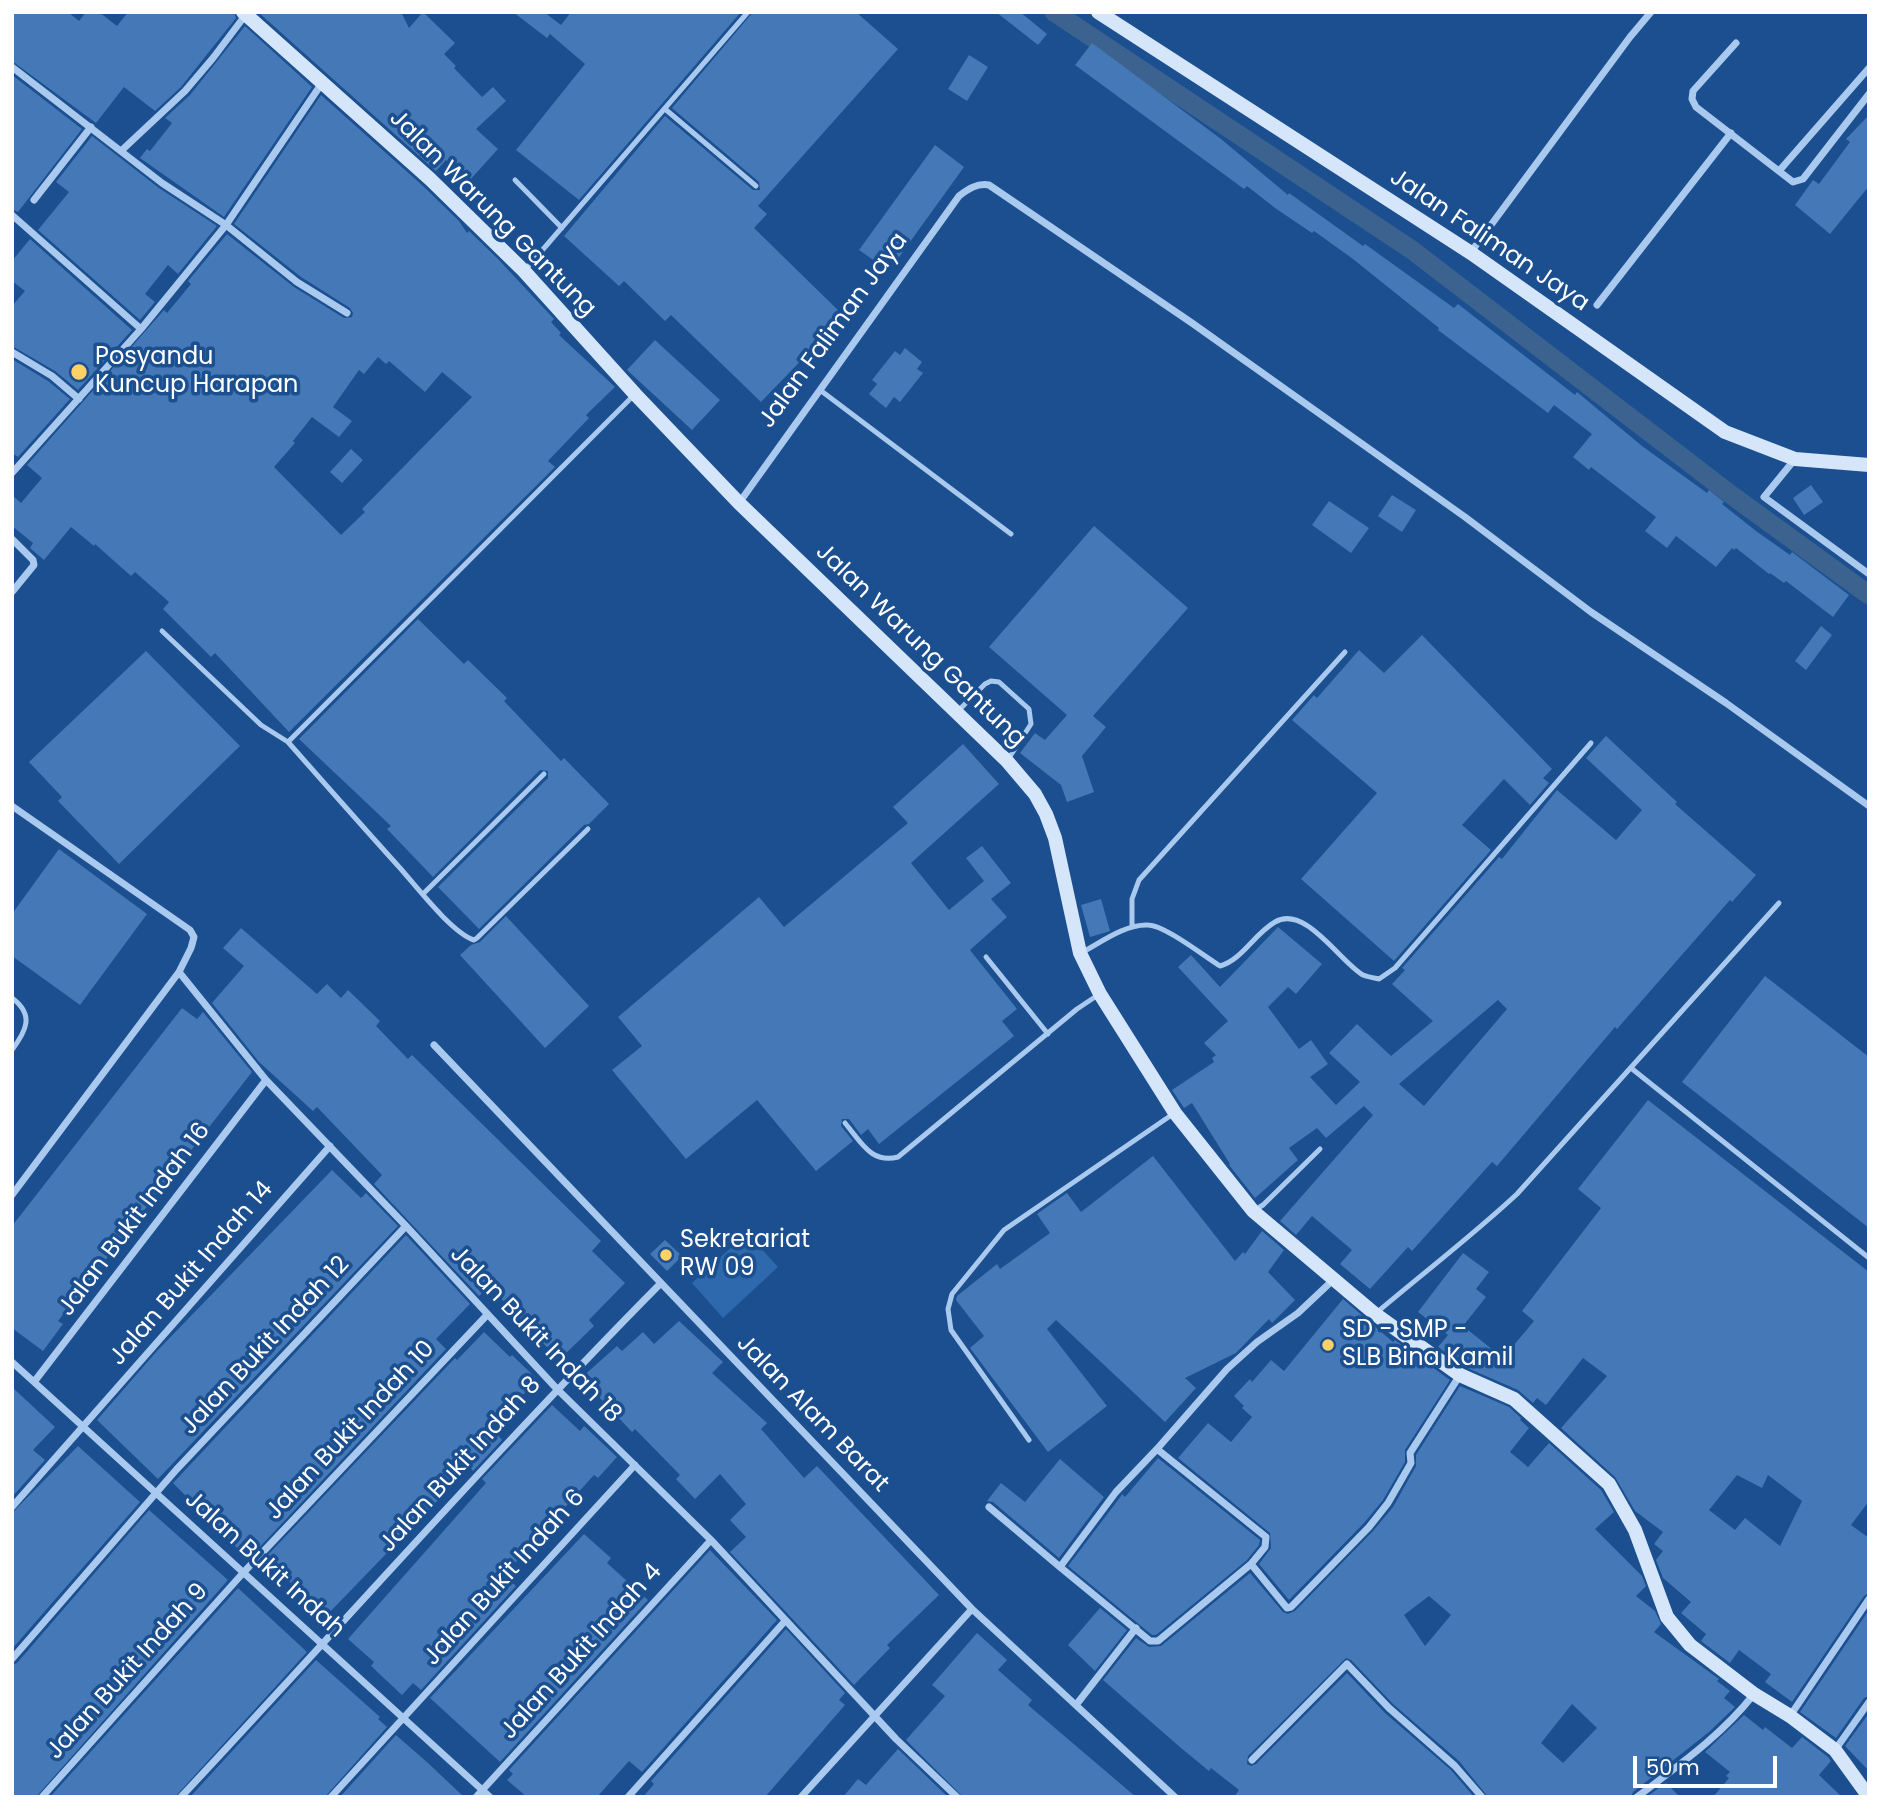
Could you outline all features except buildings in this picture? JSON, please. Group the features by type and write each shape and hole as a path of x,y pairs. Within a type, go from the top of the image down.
{"street":[{"name":"Jalan Faliman Jaya","path":"1098,12 1471,253 1725,432 1796,462 1863,464"},
{"path":"1471,253 1651,12"},
{"path":"121,151 185,91 245,13"},
{"name":"Jalan Warung Gantung","path":"245,13 430,179 524,271 635,394 739,503 1007,761 1035,794 1055,838 1080,953 1100,994 1175,1113 1253,1211 1375,1314 1460,1375 1514,1399 1609,1484 1635,1530 1667,1616 1690,1645 1754,1694 1790,1716 1835,1750 1869,1797"},
{"path":"1736,43 1693,91 1692,99 1696,107 1793,182 1802,179 1869,94"},
{"path":"12,67 162,183 226,225 297,282 347,313"},
{"path":"1779,171 1869,68"},
{"path":"12,473 141,330 226,225 322,82"},
{"path":"1844,96 1858,107"},
{"path":"34,200 91,127"},
{"path":"1597,305 1731,133"},
{"name":"Jalan Faliman Jaya","path":"739,503 959,196 969,188 989,185 1249,363 1465,517 1591,612 1727,703 1869,806"},
{"path":"12,215 141,330"},
{"path":"12,352 52,376 79,399"},
{"path":"1796,462 1765,494 1765,499 1869,574"},
{"path":"12,539 33,560 34,565 12,592"},
{"path":"12,806 190,930 194,937 179,972 12,1195"},
{"name":"Jalan Bukit Indah 18","path":"179,972 266,1080 487,1315 557,1389 711,1540 875,1716 957,1797"},
{"name":"Jalan Alam Barat","path":"434,1045 972,1609 1175,1797"},
{"name":"Jalan Bukit Indah 16","path":"34,1382 266,1080"},
{"name":"Jalan Bukit Indah 14","path":"12,1507 330,1146"},
{"name":"Jalan Bukit Indah 12","path":"12,1659 156,1492 406,1226"},
{"path":"1060,1567 1116,1492 1227,1369 1257,1342 1298,1313 1334,1279"},
{"name":"Jalan Bukit Indah 8","path":"181,1797 557,1389 660,1284"},
{"name":"Jalan Bukit Indah 10","path":"243,1573 487,1315"},
{"name":"Jalan Bukit Indah","path":"12,1362 490,1797"},
{"path":"1251,1564 1287,1608 1291,1607 1369,1527 1388,1503 1411,1463 1410,1453 1460,1375"},
{"path":"989,1507 1150,1641 1158,1641 1251,1564 1265,1547 1266,1537 1157,1449"},
{"name":"Jalan Bukit Indah 6","path":"331,1797 635,1465"},
{"name":"Jalan Bukit Indah 4","path":"476,1797 711,1540"},
{"name":"Jalan Bukit Indah 9","path":"42,1797 243,1573"},
{"path":"1790,1716 1869,1599"},
{"path":"801,1797 972,1609"},
{"path":"628,1797 785,1621"},
{"path":"1076,1705 1136,1628"},
{"path":"1252,1760 1347,1664 1389,1708 1455,1766 1482,1797"},
{"path":"1637,1797 1689,1759 1739,1713 1754,1694"},
{"path":"1835,1750 1869,1702"}],"lane":[{"path":"524,271 748,12"},
{"path":"665,109 757,186"},
{"path":"515,180 562,228"},
{"path":"820,390 1010,534"},
{"path":"288,742 635,394"},
{"path":"162,631 261,725 288,742 422,894 468,938 476,939 588,829"},
{"path":"1132,927 1132,899 1139,880 1345,652"},
{"path":"957,712 991,681 999,682 1029,709 1031,724 1007,761"},
{"path":"1080,953 1132,927 1149,924 1171,934 1220,967 1231,963 1276,921 1291,918 1305,924 1363,975 1379,979 1395,968 1591,743"},
{"path":"422,894 544,774"},
{"path":"1375,1314 1474,1234 1517,1194 1779,903"},
{"path":"986,957 1048,1034"},
{"path":"845,1123 874,1156 886,1160 898,1157 1077,1009 1100,994"},
{"path":"12,998 22,1005 27,1015 26,1026 12,1051"},
{"path":"1631,1069 1869,1258"},
{"path":"1029,1440 951,1330 948,1309 952,1294 1004,1230 1175,1113"},
{"path":"1253,1211 1263,1205 1320,1149"}],"shaded area":[{"path":"747,1233 778,1267 723,1318 692,1283"}],"waterway":[{"path":"1054,12 1412,250 1734,497 1869,595"}],"place":[{"name":"Posyandu Kuncup Harapan","path":"79,372"},
{"name":"Sekretariat RW 09","path":"666,1255"},
{"name":"SD - SMP - SLB Bina Kamil","path":"1328,1345"}]}
